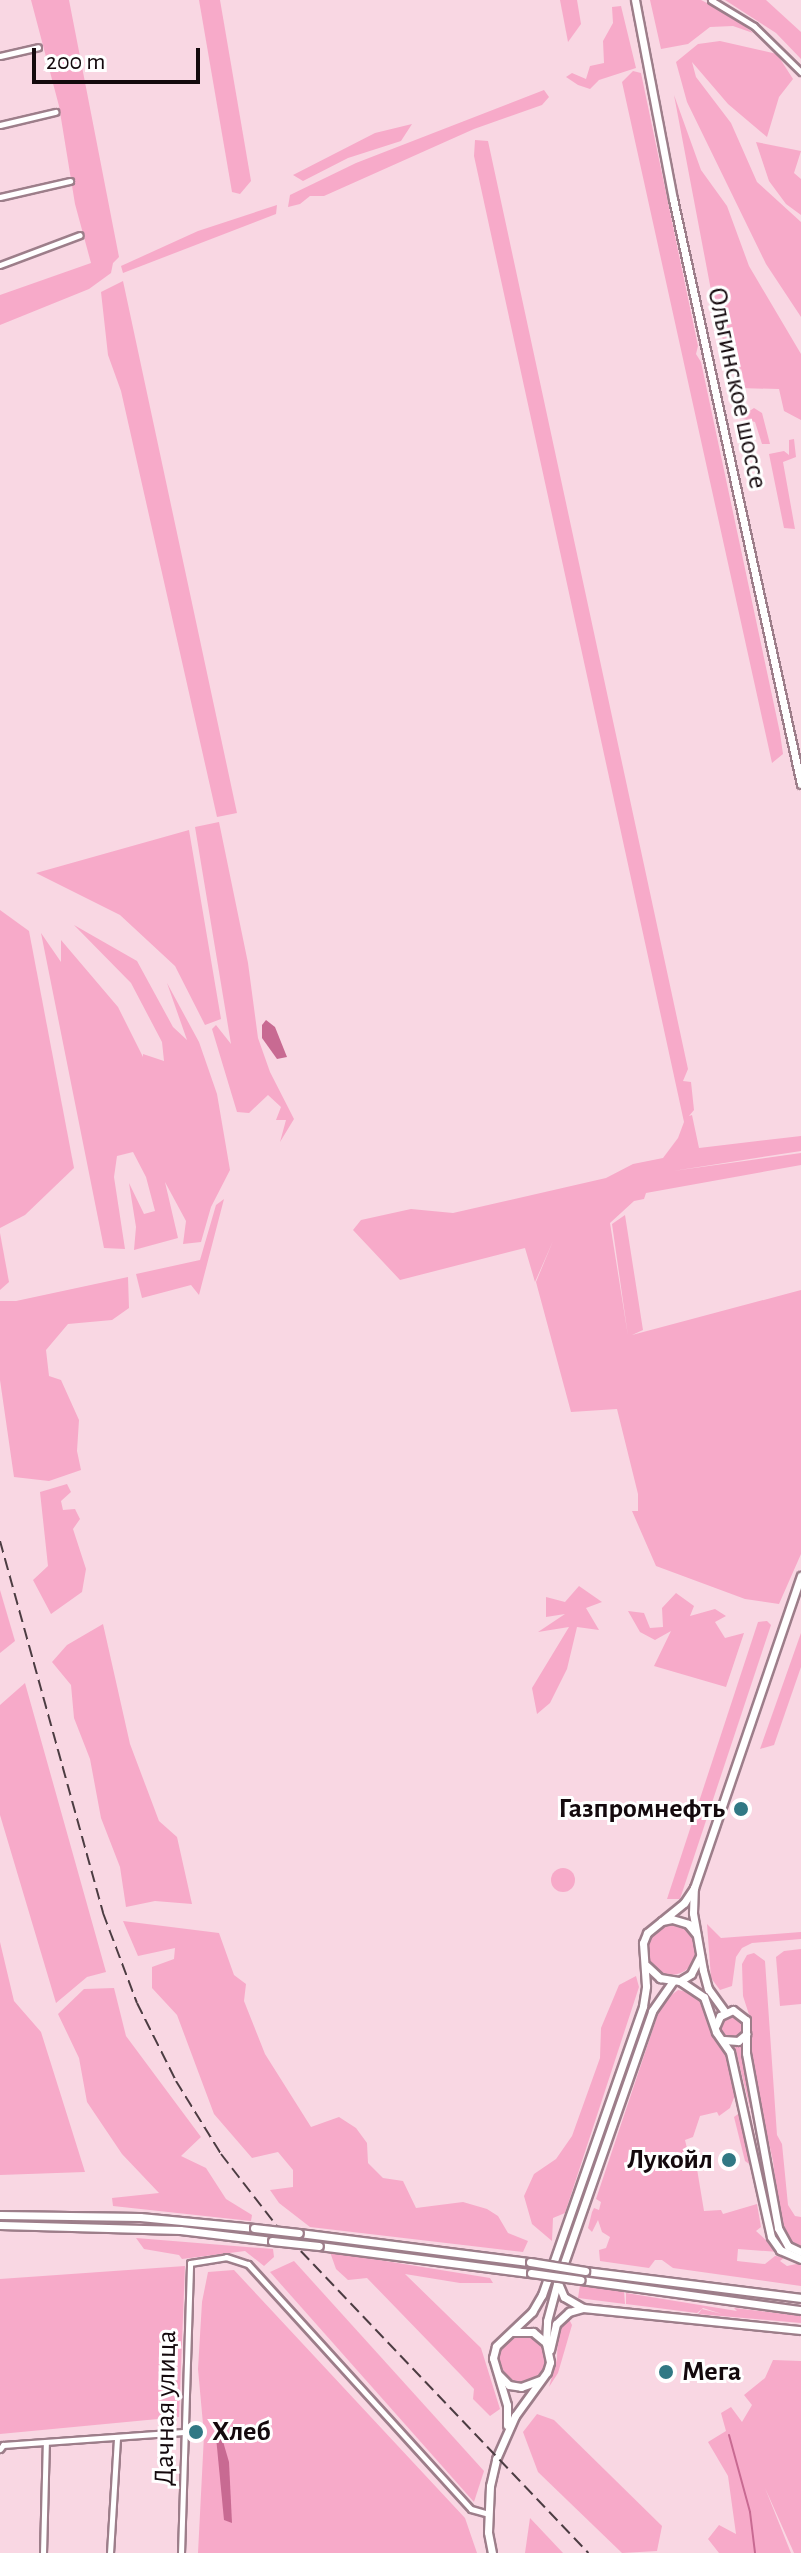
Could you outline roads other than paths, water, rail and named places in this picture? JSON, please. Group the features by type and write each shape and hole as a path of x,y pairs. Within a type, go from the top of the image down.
{"main road":[{"name":"Ольгинское шоссе","path":"635,0 673,199 801,784"},
{"path":"725,2012 708,1989 693,1913 694,1888 801,1576"},
{"path":"492,2553 488,2514 490,2486 506,2433 507,2405 495,2370 496,2346 532,2312 542,2295 643,2006 646,1966 643,1943 647,1933 694,1888"},
{"path":"661,1921 672,1919 688,1924 699,1939"},
{"path":"546,2343 547,2321 557,2283 652,2011 676,1981 698,1964 701,1950"},
{"path":"646,1966 660,1978 676,1981 704,1997 733,2066 771,2237 787,2255 801,2259"},
{"path":"716,2027 725,2012 733,2010 745,2017 746,2053 778,2228 788,2246 801,2252"},
{"path":"722,2039 732,2042 746,2034"},
{"path":"0,2215 140,2217 254,2228 801,2298"},
{"path":"0,2225 180,2230 801,2310"},
{"path":"557,2283 564,2297 583,2308"},
{"path":"506,2433 542,2378 550,2362 556,2324 569,2312 583,2308 801,2330"},
{"path":"510,2332 533,2332 546,2343 550,2352"},
{"path":"495,2370 503,2380 521,2387 542,2378"}],"street":[{"path":"711,0 754,26 801,72"},
{"path":"0,56 38,47"},
{"path":"0,125 55,112"},
{"path":"0,197 70,181"},
{"path":"0,265 80,235"},
{"name":"Дачная улица","path":"181,2553 190,2263 226,2257 248,2264 471,2509 488,2514"},
{"path":"0,2449 3,2445 184,2432"},
{"path":"110,2553 117,2437"},
{"path":"43,2553 46,2442"}],"waterway":[{"path":"729,2435 750,2512 755,2553"}],"railway":[{"path":"0,1541 103,1913 137,2003 176,2081 221,2154 276,2225 588,2553"}],"place":[{"name":"Газпромнефть","path":"741,1809"},
{"name":"Лукойл","path":"729,2160"},
{"name":"Мега","path":"666,2372"},
{"name":"Хлеб","path":"196,2432"}]}
